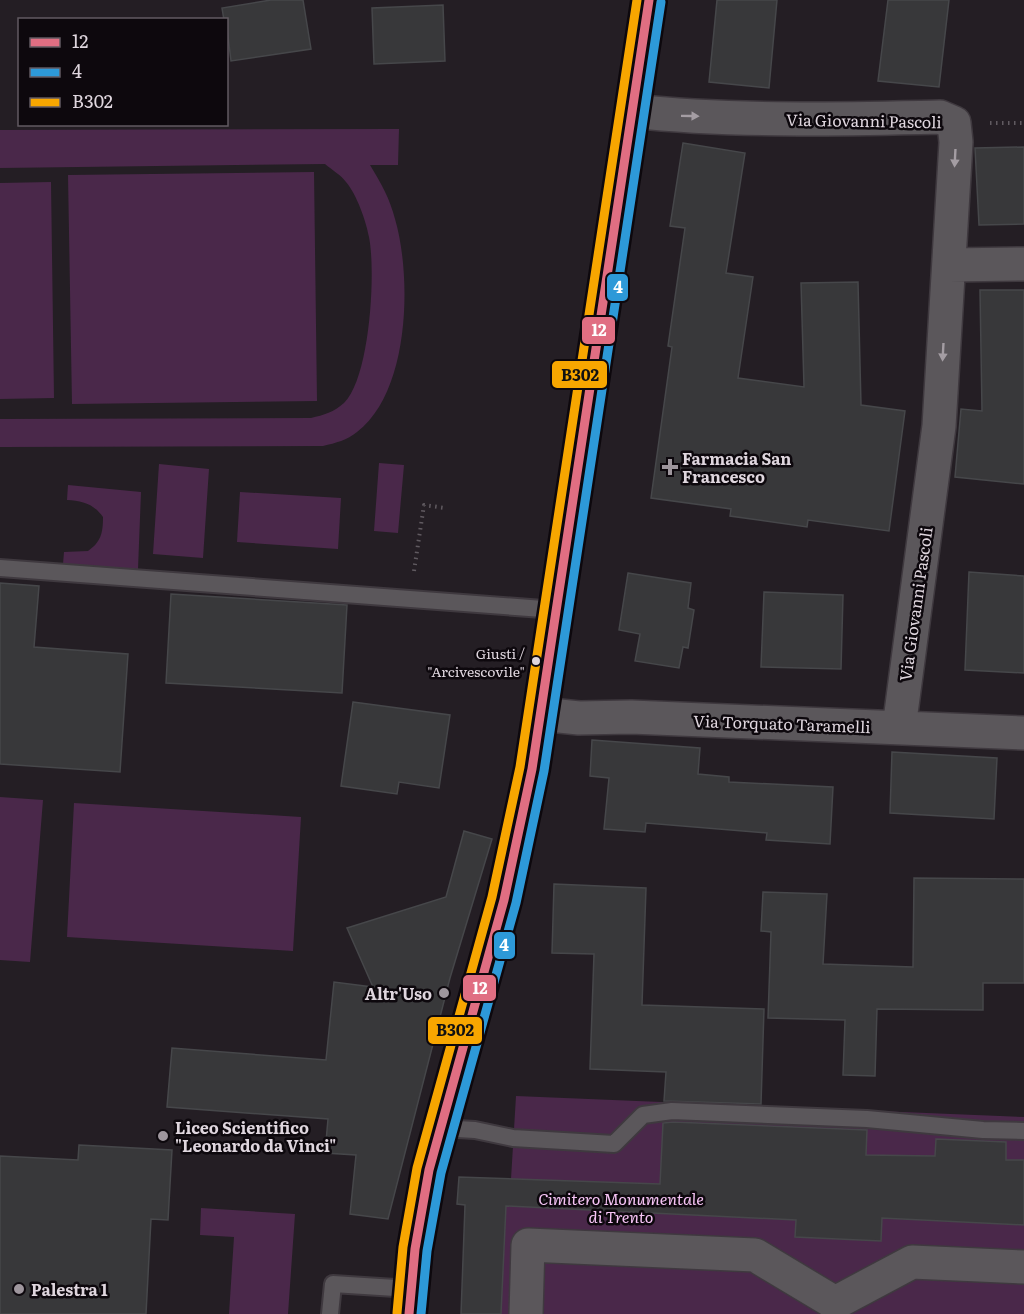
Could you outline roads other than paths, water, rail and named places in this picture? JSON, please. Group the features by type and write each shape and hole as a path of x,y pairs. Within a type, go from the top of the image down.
{"street":[{"path":"410,1301 421,1212 440,1128 504,900 523,816 649,0"},
{"name":"Via Giovanni Pascoli","path":"632,111 667,115 819,119 940,117 954,123 956,142 939,426 899,728"},
{"path":"949,265 1024,264"},
{"name":"Via Torquato Taramelli","path":"540,714 579,718 631,717 1024,733"},
{"path":"526,1314 528,1245 755,1255 835,1309 912,1262 1024,1267"}],"lane":[{"path":"0,568 556,610"},
{"path":"440,1128 475,1130 513,1138 614,1144 643,1115 672,1111 867,1119 983,1130 1024,1131"},
{"path":"330,1314 333,1284 410,1301"}],"place":[{"name":"Farmacia San Francesco","path":"670,467"},
{"name":"Giusti / \"Arcivescovile\"","path":"536,661"},
{"name":"Altr'Uso","path":"444,993"},
{"name":"Liceo Scientifico \"Leonardo da Vinci\"","path":"163,1136"},
{"name":"Palestra 1","path":"19,1289"}],"park label":[{"name":"Cimitero Monumentale di Trento","path":"621,1207"}]}
